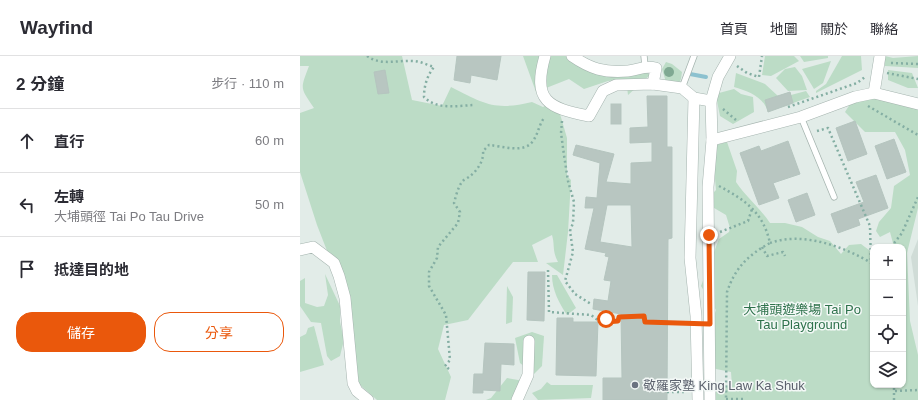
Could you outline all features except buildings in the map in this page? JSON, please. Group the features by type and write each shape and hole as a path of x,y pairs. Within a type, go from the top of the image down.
{"street":[{"path":"545,56 539,76 541,91 553,106 566,111 589,116 603,91 616,85 653,84 682,88 694,98 711,101"},
{"path":"575,57 587,66 600,71 630,71 644,61 656,68 653,84"},
{"path":"710,400 708,187 712,140 711,101 718,77 734,60"},
{"path":"874,93 878,63"},
{"path":"712,140 801,117 855,97 874,93 918,104"},
{"path":"694,98 690,258 697,324 698,396"},
{"path":"300,250 314,247 334,263 345,298 353,383 357,391 368,400"},
{"path":"517,400 528,375 529,341"}],"lane":[{"path":"682,88 694,56"},
{"path":"801,117 834,196"}],"path":[{"path":"367,56 372,59 390,62 414,61 434,67 428,75 425,88 424,97 429,102 445,106 473,105"},
{"path":"734,60 747,73 759,77 762,56"},
{"path":"732,70 734,60"},
{"path":"782,109 826,92 858,83 868,76 868,69 878,63 918,64"},
{"path":"878,63 918,79"},
{"path":"865,104 918,135"},
{"path":"723,105 724,110 736,120 745,121"},
{"path":"566,111 563,115 561,133 568,182 574,202 574,213 570,231 572,252 565,281 575,294 591,304"},
{"path":"448,369 445,366 450,360 446,315 429,286 429,272 437,258 438,246 458,223 460,212 454,203 458,190 463,180 472,175 480,165 483,157 483,150 489,145 518,148 526,146 532,142 544,118"},
{"path":"817,131 818,125"},
{"path":"808,133 828,128 858,194 870,226 871,244"},
{"path":"717,180 718,185 743,198 768,232 770,243"},
{"path":"893,244 902,233 918,197"},
{"path":"709,235 748,221 752,209"},
{"path":"744,399 726,400 727,292 732,278 743,262 762,247 778,240 802,240 831,245 870,263"},
{"path":"762,247 767,256 783,252 784,256"},
{"path":"548,270 549,312 591,315 600,322 618,321 619,317 644,316 645,322 697,324"},
{"path":"605,314 605,322"},
{"path":"710,324 726,326"},
{"path":"894,388 894,400"},
{"path":"895,391 918,390"},
{"path":"667,392 698,396"}],"shaded area":[{"path":"918,239 918,306 911,257"}],"green space":[{"path":"300,56 402,56 412,100 442,106 451,87 482,102 499,106 519,105 532,102 543,107 556,100 567,138 567,176 571,180 568,232 563,275 546,263 558,262 555,255 552,235 532,245 538,262 513,262 468,320 444,325 438,349 451,377 445,400 377,400 359,384 345,297 317,225 300,172 300,113 314,108 306,96 303,88 309,66 300,66"},
{"path":"523,56 572,56 581,68 637,65 650,75 628,95 626,79 608,81 584,89 569,79 536,92"},
{"path":"765,56 794,56 799,61 771,76 762,75"},
{"path":"800,56 828,56 828,58 804,62"},
{"path":"842,56 861,56 862,70 816,93 816,91 826,84"},
{"path":"885,56 893,58 918,56 918,68 885,66"},
{"path":"831,61 823,83 814,89 802,69"},
{"path":"666,62 672,64 682,72 678,85 666,82 662,69"},
{"path":"795,67 802,76 807,90 788,91 776,78 785,69"},
{"path":"888,70 912,73 918,88 908,88 888,80"},
{"path":"736,73 765,84 778,96 790,92 791,95 806,91 810,97 768,112 763,102 755,95 734,87"},
{"path":"734,89 741,94 753,97 754,112 733,124 720,116 717,101 719,93"},
{"name":"大埔頭遊樂場 Tai Po Tau Playground","path":"857,93 918,107 918,208 907,253 910,321 918,355 918,400 705,400 706,388 717,384 732,386 731,372 706,367 705,344 716,310 701,286 719,239 729,232 730,228 726,215 704,202 716,190 714,167 716,145 727,142 737,171 736,182 770,223 785,223 802,227 818,237 830,241 841,254 849,245 861,244 870,251 870,388 906,388 906,244 893,244 890,232 880,237 876,231 879,222 891,208 894,186 910,175 905,150 895,132 865,132 845,112"},
{"path":"325,274 340,306 340,322 344,340 340,356 331,361 327,356 321,323 311,322 300,306 300,281 305,278 305,303 317,307 324,306 328,295"},
{"path":"552,275 557,275 576,308 567,315 556,296"},
{"path":"507,286 513,297 512,322 506,324"},
{"path":"314,326 324,365 300,372 300,337 306,334 308,328"},
{"path":"532,332 544,336 542,366 534,374 520,363 515,338"},
{"path":"507,378 524,381 513,400 486,400 491,398"},
{"path":"547,382 551,385 593,385 591,398 538,400 532,393 541,389"}],"waterway":[{"path":"690,74 706,77"}],"place":[{"name":"敬羅家塾 King Law Ka Shuk","path":"635,385"}],"route":[{"path":"606,319 605,322 618,321 619,317 644,316 645,322 710,324 709,235"}]}
